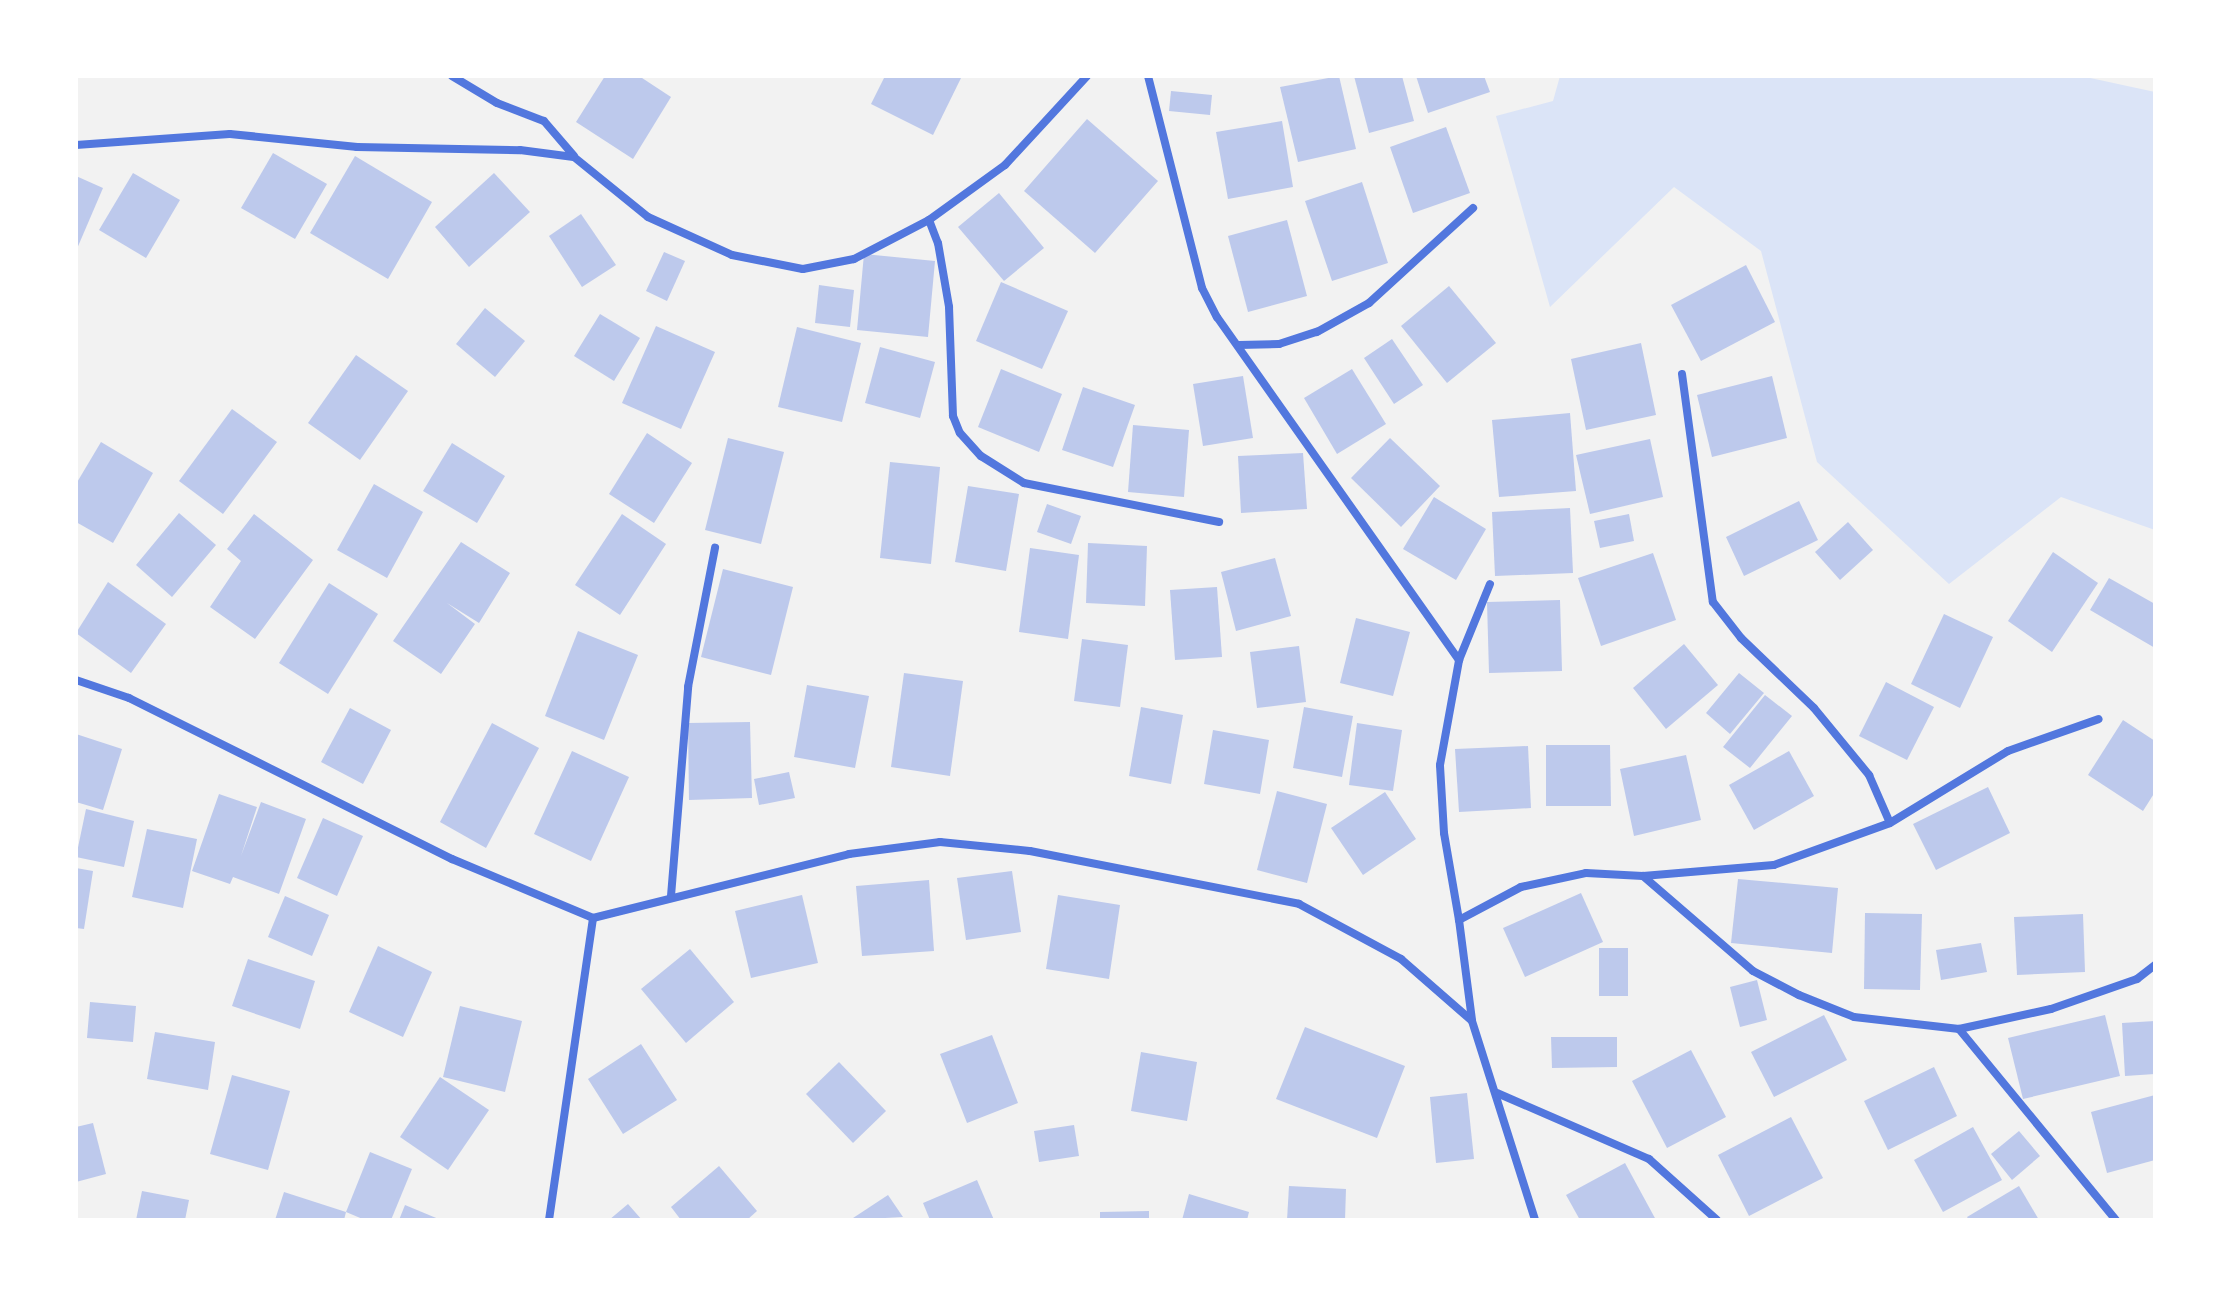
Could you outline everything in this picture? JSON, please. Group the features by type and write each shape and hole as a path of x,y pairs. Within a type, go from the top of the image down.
{"street":[{"path":"452,76 497,103 544,121 574,157 648,217 732,255 803,269 854,259 929,220 1005,165 1087,76"},
{"path":"1148,76 1202,288 1459,660"},
{"path":"76,145 230,134 357,147 520,150 574,157"},
{"path":"1239,345 1279,344 1317,332 1369,303 1473,208"},
{"path":"929,220 938,243 949,307 953,416 960,433 981,456 1024,483 1219,522"},
{"path":"1682,374 1713,602 1741,638 1814,708 1869,775 1890,823"},
{"path":"671,896 688,687 715,548"},
{"path":"1490,584 1459,660 1440,765 1444,833 1472,1021 1535,1220"},
{"path":"76,680 129,698 452,859 593,918 671,896 864,852 940,842 1030,851 1299,904 1401,959 1472,1021"},
{"path":"1459,920 1521,887 1586,873 1643,876 1774,865 1890,823 2008,751 2099,719"},
{"path":"1643,876 1753,971 1799,995 1854,1017 1959,1029 2051,1009 2137,979 2155,965"},
{"path":"549,1220 593,918"},
{"path":"1959,1029 2116,1220"},
{"path":"1497,1093 1649,1159 1717,1220"}],"shaded area":[{"path":"1560,76 2081,76 2155,92 2155,530 2061,497 1949,584 1817,462 1761,251 1674,187 1550,307 1496,116 1553,101"}],"building":[{"path":"605,76 639,76 671,97 633,159 576,122"},
{"path":"885,76 962,76 933,135 871,104"},
{"path":"1339,76 1356,149 1298,162 1280,87"},
{"path":"1354,76 1402,76 1414,121 1369,133"},
{"path":"1416,76 1484,76 1490,92 1428,113"},
{"path":"1171,91 1212,95 1210,115 1169,111"},
{"path":"1087,119 1158,181 1095,253 1024,191"},
{"path":"1282,121 1293,187 1228,199 1216,132"},
{"path":"1446,127 1470,193 1413,213 1390,147"},
{"path":"273,153 327,184 295,239 241,208"},
{"path":"355,156 432,202 388,279 310,233"},
{"path":"133,173 180,200 146,258 99,230"},
{"path":"494,173 530,212 469,267 435,227"},
{"path":"76,176 103,188 76,251"},
{"path":"1362,182 1388,263 1332,281 1305,201"},
{"path":"999,193 1044,248 1004,281 958,227"},
{"path":"581,214 616,265 582,287 549,236"},
{"path":"1287,220 1307,296 1248,312 1228,236"},
{"path":"664,252 685,261 667,301 646,291"},
{"path":"864,254 935,261 928,337 857,330"},
{"path":"1746,265 1775,322 1701,361 1671,305"},
{"path":"1001,282 1068,311 1042,369 976,341"},
{"path":"819,285 854,290 850,327 815,323"},
{"path":"1449,286 1496,343 1447,383 1401,326"},
{"path":"485,308 525,341 495,377 456,344"},
{"path":"600,314 640,338 614,381 574,356"},
{"path":"656,326 715,352 681,429 622,403"},
{"path":"797,327 861,343 842,422 778,407"},
{"path":"1392,339 1423,385 1394,404 1364,358"},
{"path":"1641,343 1656,415 1586,430 1571,359"},
{"path":"880,347 935,362 920,418 865,403"},
{"path":"356,355 408,391 360,460 308,423"},
{"path":"1001,369 1062,394 1039,452 978,427"},
{"path":"1352,369 1386,424 1337,454 1304,398"},
{"path":"1243,376 1253,438 1203,446 1193,384"},
{"path":"1772,376 1787,438 1712,457 1697,395"},
{"path":"1083,387 1135,405 1113,467 1062,450"},
{"path":"232,409 277,442 223,514 179,481"},
{"path":"1570,413 1576,491 1499,497 1492,420"},
{"path":"1133,425 1189,430 1184,497 1128,492"},
{"path":"647,433 692,463 654,523 609,494"},
{"path":"728,438 784,452 761,544 705,530"},
{"path":"1390,438 1440,486 1401,527 1351,478"},
{"path":"1650,439 1663,497 1590,514 1576,455"},
{"path":"101,442 153,473 113,543 76,522 76,484"},
{"path":"452,443 505,476 477,523 423,491"},
{"path":"1303,453 1307,509 1241,513 1238,456"},
{"path":"890,462 940,467 931,564 880,558"},
{"path":"374,484 423,512 387,578 337,550"},
{"path":"968,486 1019,494 1006,571 955,562"},
{"path":"1434,497 1486,529 1456,580 1403,549"},
{"path":"1799,501 1818,540 1744,576 1726,537"},
{"path":"1047,504 1081,516 1071,544 1037,532"},
{"path":"1570,508 1573,573 1495,576 1492,512"},
{"path":"179,513 216,545 172,597 136,565"},
{"path":"254,514 313,560 255,639 210,607 241,561 227,549"},
{"path":"622,514 666,544 620,615 575,585"},
{"path":"1629,514 1634,541 1600,548 1594,521"},
{"path":"1848,522 1873,550 1840,580 1815,552"},
{"path":"461,542 510,573 479,623 447,603 475,624 441,674 393,641"},
{"path":"1088,543 1147,546 1145,606 1086,603"},
{"path":"1030,548 1079,555 1068,639 1019,632"},
{"path":"2053,552 2098,583 2052,652 2008,621"},
{"path":"1653,553 1676,620 1601,646 1578,578"},
{"path":"1275,558 1291,616 1236,631 1221,572"},
{"path":"723,569 793,587 771,675 701,657"},
{"path":"2109,578 2155,604 2155,648 2090,610"},
{"path":"108,582 166,624 131,673 76,633"},
{"path":"329,583 378,614 328,694 279,663"},
{"path":"1217,587 1222,657 1175,660 1170,590"},
{"path":"1560,600 1562,671 1489,673 1487,602"},
{"path":"1944,614 1993,637 1960,708 1911,684"},
{"path":"1356,618 1410,632 1393,696 1340,683"},
{"path":"578,631 638,655 604,740 545,716"},
{"path":"1082,639 1128,645 1120,707 1074,701"},
{"path":"1684,644 1718,685 1666,729 1633,688"},
{"path":"1299,646 1306,702 1257,708 1250,652"},
{"path":"904,673 963,681 950,776 891,767"},
{"path":"1739,673 1764,693 1730,734 1706,713"},
{"path":"1886,682 1934,707 1907,760 1859,736"},
{"path":"807,685 869,696 855,768 794,757"},
{"path":"1765,695 1792,716 1750,768 1723,747"},
{"path":"1141,707 1183,715 1171,784 1129,776"},
{"path":"1304,707 1353,716 1342,777 1293,768"},
{"path":"350,708 391,730 363,784 321,762"},
{"path":"2123,720 2155,741 2155,792 2143,811 2088,775"},
{"path":"750,722 752,798 689,800 688,723"},
{"path":"492,723 539,748 486,848 440,822"},
{"path":"1357,723 1402,730 1393,791 1349,785"},
{"path":"1213,730 1269,740 1260,794 1204,784"},
{"path":"76,734 122,749 103,810 76,802"},
{"path":"1546,745 1610,745 1611,806 1546,806"},
{"path":"1528,746 1531,808 1459,812 1455,749"},
{"path":"572,751 629,777 591,861 534,834"},
{"path":"1789,751 1814,796 1754,830 1729,785"},
{"path":"1686,755 1701,820 1634,836 1620,769"},
{"path":"789,772 795,798 759,805 754,779"},
{"path":"1988,787 2010,833 1936,870 1913,824"},
{"path":"1277,791 1327,804 1307,883 1257,870"},
{"path":"1385,792 1416,839 1363,875 1331,828"},
{"path":"219,794 257,807 241,856 261,802 306,819 279,894 233,877 230,884 192,871"},
{"path":"86,809 134,821 124,867 76,857"},
{"path":"323,818 363,836 337,896 297,878"},
{"path":"147,829 197,839 183,908 132,897"},
{"path":"76,868 93,871 84,929 76,928"},
{"path":"1012,871 1021,932 966,940 957,878"},
{"path":"1738,879 1838,888 1832,953 1731,943"},
{"path":"929,880 934,951 862,956 856,886"},
{"path":"1581,893 1603,942 1525,977 1503,928"},
{"path":"802,895 818,963 751,978 735,911"},
{"path":"1058,895 1120,905 1109,979 1046,969"},
{"path":"285,896 329,915 312,956 268,937"},
{"path":"1865,913 1922,914 1920,990 1864,989"},
{"path":"2083,914 2085,972 2017,975 2014,917"},
{"path":"1981,943 1987,972 1941,980 1936,950"},
{"path":"378,946 432,972 403,1037 349,1012"},
{"path":"1599,948 1628,948 1628,996 1599,996"},
{"path":"690,949 734,1002 686,1043 641,989"},
{"path":"248,959 315,981 300,1029 232,1006"},
{"path":"1757,980 1767,1020 1740,1027 1730,987"},
{"path":"90,1002 136,1006 133,1042 87,1038"},
{"path":"460,1006 522,1021 505,1092 443,1077"},
{"path":"1824,1015 1847,1060 1774,1097 1751,1052"},
{"path":"2105,1015 2120,1076 2023,1099 2008,1038"},
{"path":"2155,1021 2155,1074 2125,1076 2122,1023"},
{"path":"1305,1027 1405,1066 1377,1138 1276,1099"},
{"path":"155,1032 215,1042 208,1090 147,1079"},
{"path":"992,1035 1018,1103 967,1123 940,1054"},
{"path":"1551,1037 1617,1037 1617,1067 1552,1068"},
{"path":"641,1044 677,1100 623,1134 588,1079"},
{"path":"1691,1050 1726,1117 1667,1148 1632,1081"},
{"path":"1141,1052 1197,1062 1187,1121 1131,1111"},
{"path":"839,1062 886,1111 853,1143 806,1094"},
{"path":"1934,1067 1957,1116 1888,1150 1864,1101"},
{"path":"232,1075 290,1091 268,1170 210,1154"},
{"path":"440,1077 489,1110 448,1170 400,1137"},
{"path":"1467,1093 1474,1159 1436,1163 1430,1097"},
{"path":"2155,1095 2155,1160 2107,1173 2091,1112"},
{"path":"1791,1117 1823,1178 1749,1216 1718,1155"},
{"path":"93,1123 106,1174 76,1182 76,1127"},
{"path":"1074,1125 1079,1156 1039,1162 1034,1131"},
{"path":"1973,1127 2002,1180 1943,1212 1914,1160"},
{"path":"2019,1131 2040,1156 2012,1180 1991,1154"},
{"path":"370,1152 412,1169 391,1220 365,1220 346,1212"},
{"path":"1625,1163 1656,1220 1580,1220 1566,1195"},
{"path":"719,1166 757,1211 747,1220 681,1220 671,1207"},
{"path":"977,1180 994,1220 930,1220 923,1203"},
{"path":"1289,1186 1346,1189 1345,1220 1287,1220"},
{"path":"2019,1186 2039,1220 1969,1220 1967,1217"},
{"path":"142,1191 189,1200 185,1220 136,1220"},
{"path":"284,1192 346,1212 344,1220 275,1220"},
{"path":"1189,1194 1249,1212 1247,1220 1182,1220"},
{"path":"888,1195 903,1217 850,1220"},
{"path":"628,1204 642,1220 609,1220"},
{"path":"405,1205 441,1220 399,1220"},
{"path":"1149,1211 1149,1220 1100,1220 1100,1212"}]}
